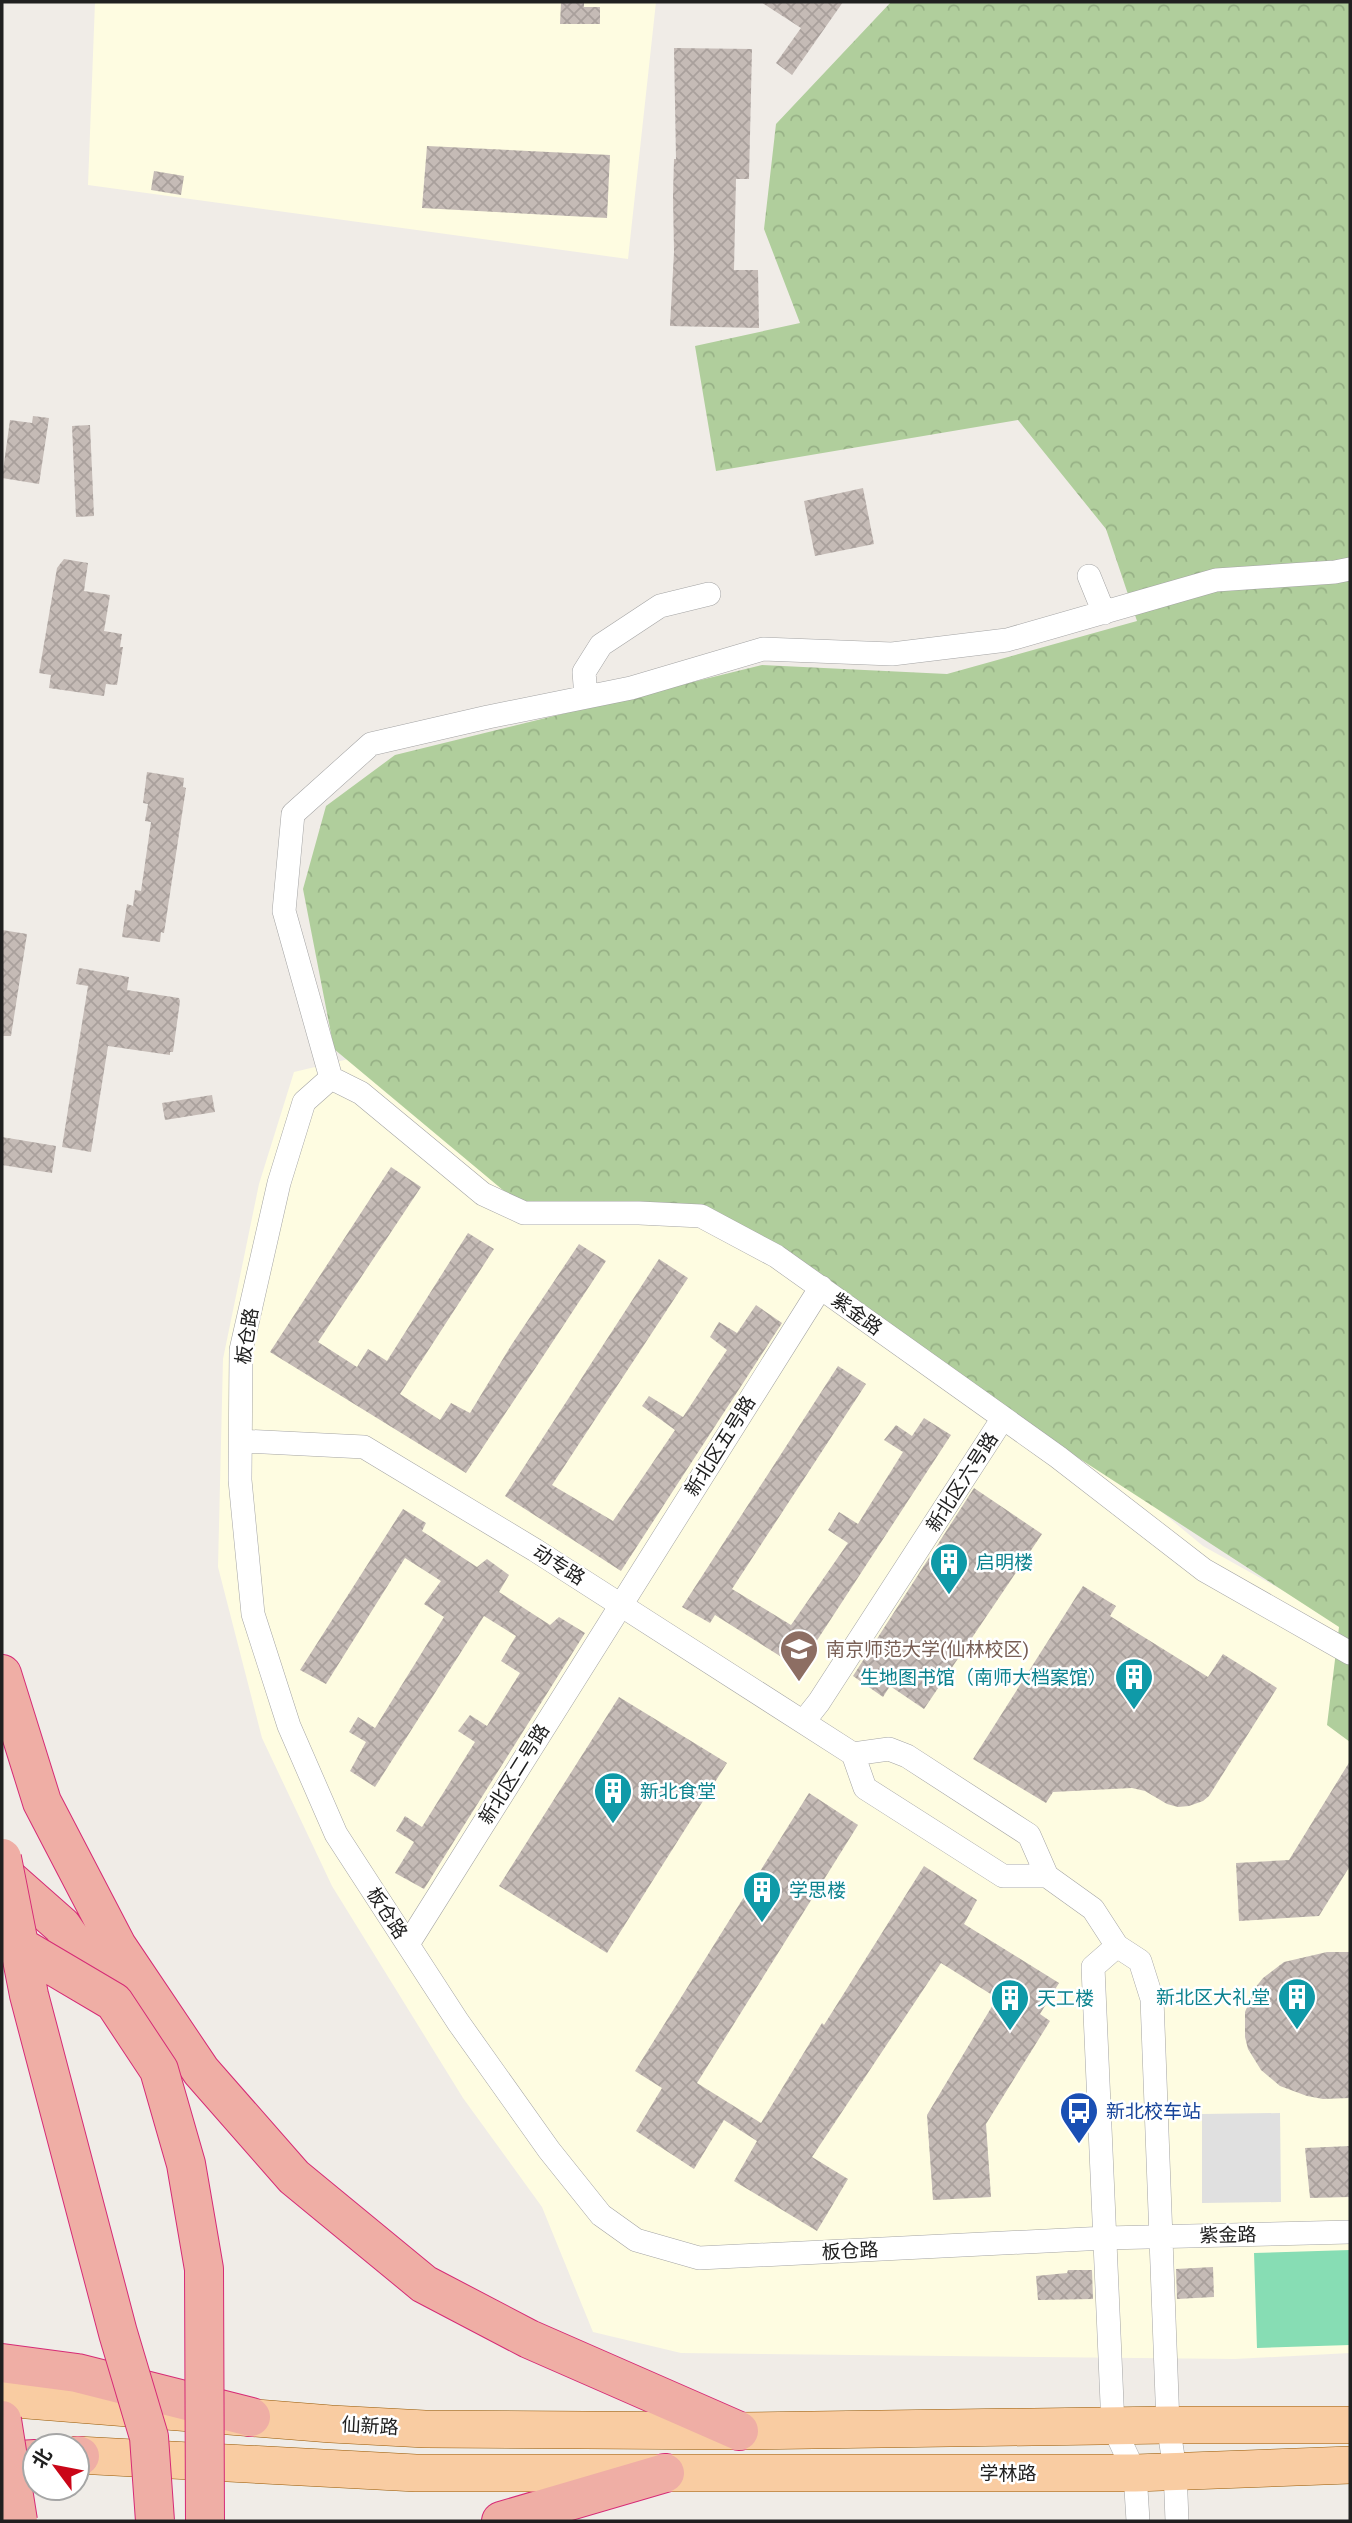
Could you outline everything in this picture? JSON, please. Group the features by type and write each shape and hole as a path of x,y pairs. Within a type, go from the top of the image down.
{"highway":[{"path":"2,1674 42,1802 117,1946 201,2071 294,2177 425,2284 528,2339 739,2431"},
{"path":"2,1858 29,1995 118,2333 149,2437 155,2521"},
{"path":"2,1873 62,1926 159,2070 186,2164 204,2269 205,2521"},
{"path":"2,1936 114,2002"},
{"path":"2,2363 77,2373 251,2417"},
{"path":"2,2420 18,2521"},
{"path":"2,2461 21,2460"},
{"path":"501,2521 545,2514 665,2473"}],"main road":[{"name":"仙新路","path":"2,2398 425,2429 739,2431"},
{"path":"739,2431 1168,2425 1350,2426"},
{"path":"2,2451 21,2452"},
{"path":"91,2457 416,2473 665,2473"},
{"name":"学林路","path":"665,2473 1135,2473 1175,2469 1350,2465"}],"street":[{"path":"331,1078 284,911 293,814 371,744 631,688 763,649 892,654 1007,640 1216,580 1350,569"},
{"path":"1089,576 1104,612"},
{"path":"586,698 584,672 601,645 660,606 709,594"},
{"name":"紫金路","path":"331,1078 361,1093 483,1194 524,1213 701,1216 776,1256 1003,1418 1204,1570 1350,1653"},
{"name":"板仓路","path":"331,1078 304,1102 279,1183 241,1350 240,1480 253,1614 289,1726 336,1834 458,2022 549,2150 601,2215 636,2240 699,2258 1106,2238"},
{"name":"新北区五号路","path":"620,1604 821,1287"},
{"name":"新北区六号路","path":"804,1721 1003,1418"},
{"name":"动专路","path":"242,1441 364,1447 620,1604 853,1755"},
{"name":"新北区二号路","path":"408,1944 620,1604"},
{"path":"1047,1875 1003,1876 865,1788 853,1755 889,1749 907,1756 1029,1835 1047,1875 1093,1909 1117,1946 1140,1961 1152,1999 1168,2425 1175,2469 1177,2521"},
{"path":"1117,1946 1093,1967 1113,2427 1135,2473 1138,2521"},
{"name":"紫金路","path":"1106,2238 1350,2232"}],"shaded area":[{"path":"95,2 656,2 628,259 88,185"},
{"name":"南京师范大学(仙林校区)","path":"357,1057 710,1186 979,1361 1203,1546 1350,1628 1350,2353 1235,2359 681,2353 593,2332 542,2207 463,2098 332,1886 262,1738 218,1567 223,1359 259,1184 294,1072"},
{"path":"1280,2113 1281,2202 1202,2203 1202,2114"}],"green space":[{"path":"891,2 1350,2 1350,1742 1327,1725 1339,1627 698,1211 516,1201 334,1049 303,889 326,806 395,755 762,665 947,674 1137,621 1106,529 1018,420 716,471 695,346 800,323 764,229 776,124"},
{"path":"1350,2250 1350,2345 1257,2348 1254,2253"}],"building":[{"path":"561,2 584,2 584,7 600,7 600,24 560,24"},
{"path":"761,2 843,2 792,75 776,63 801,28"},
{"path":"674,48 752,49 749,179 736,179 734,270 758,270 759,328 670,326 676,159"},
{"path":"427,146 610,155 607,218 422,208"},
{"path":"154,171 184,176 181,195 151,190"},
{"path":"33,416 49,418 39,484 2,478 10,420 32,423"},
{"path":"90,425 94,516 76,517 72,426"},
{"path":"863,488 874,544 815,556 804,501"},
{"path":"64,559 88,563 84,591 110,595 104,631 122,634 120,647 123,647 117,685 106,684 104,696 49,688 51,675 39,673 57,568"},
{"path":"147,772 184,778 183,787 186,788 164,933 161,932 160,942 122,937 127,904 133,906 135,890 141,891 151,822 145,821 148,804 143,803"},
{"path":"2,930 27,934 11,1036 2,1036"},
{"path":"79,968 129,977 127,990 179,998 180,1001 173,1052 170,1052 170,1055 108,1046 91,1152 62,1147 88,986 76,984"},
{"path":"212,1095 215,1112 165,1120 162,1103"},
{"path":"2,1137 56,1146 52,1173 2,1165"},
{"path":"391,1167 421,1187 318,1342 357,1367 368,1349 387,1361 468,1233 494,1249 400,1394 440,1420 451,1403 470,1413 512,1344 579,1244 606,1261 466,1473 270,1352"},
{"path":"659,1259 688,1278 552,1485 613,1521 675,1430 642,1406 649,1396 683,1417 727,1350 710,1337 719,1322 737,1333 756,1305 782,1323 621,1571 505,1496"},
{"path":"838,1366 866,1384 732,1589 791,1625 848,1543 828,1530 839,1512 858,1524 903,1452 884,1440 896,1425 912,1436 924,1418 951,1435 799,1668 715,1615 710,1623 682,1607"},
{"name":"启明楼","path":"974,1488 1042,1534 924,1709 890,1686 883,1697 853,1676"},
{"path":"403,1509 426,1523 422,1531 477,1567 487,1559 509,1575 499,1592 550,1625 559,1617 585,1633 424,1889 395,1873 414,1842 396,1831 405,1816 422,1827 475,1742 458,1731 470,1715 487,1726 520,1673 501,1661 516,1636 484,1616 375,1787 350,1771 366,1742 349,1732 358,1717 375,1728 444,1617 424,1604 441,1581 405,1558 326,1684 300,1670"},
{"name":"生地图书馆（南师大档案馆）","path":"1083,1586 1116,1606 1110,1616 1208,1677 1223,1654 1277,1688 1209,1796 1203,1801 1178,1807 1145,1791 1132,1788 1053,1792 1046,1803 973,1759"},
{"name":"新北食堂","path":"619,1697 727,1763 607,1953 499,1886"},
{"path":"1350,1761 1350,1866 1319,1916 1239,1921 1236,1863 1289,1860"},
{"path":"809,1793 858,1825 697,2083 761,2123 924,1866 977,1900 964,1924 1059,1983 1040,2014 1050,2021 986,2124 991,2197 933,2200 927,2115 997,1998 941,1963 812,2157 848,2179 817,2231 734,2181 757,2141 724,2120 694,2169 636,2131 662,2088 635,2071"},
{"name":"新北区大礼堂","path":"1327,1952 1350,1952 1350,2098 1323,2099 1280,2086 1261,2070 1248,2049 1245,2037 1245,2012 1255,1988 1263,1978 1284,1962"},
{"path":"1350,2146 1350,2197 1310,2198 1305,2148"},
{"path":"1213,2267 1214,2297 1177,2299 1176,2269"},
{"path":"1068,2270 1092,2270 1093,2299 1038,2300 1036,2276 1067,2273"}],"place":[{"name":"启明楼","path":"949,1596"},
{"name":"南京师范大学(仙林校区)","path":"799,1683"},
{"name":"生地图书馆（南师大档案馆）","path":"1134,1711"},
{"name":"新北食堂","path":"613,1825"},
{"name":"学思楼","path":"762,1924"},
{"name":"新北区大礼堂","path":"1297,2031"},
{"name":"天工楼","path":"1010,2032"},
{"name":"新北校车站","path":"1079,2145"}]}
